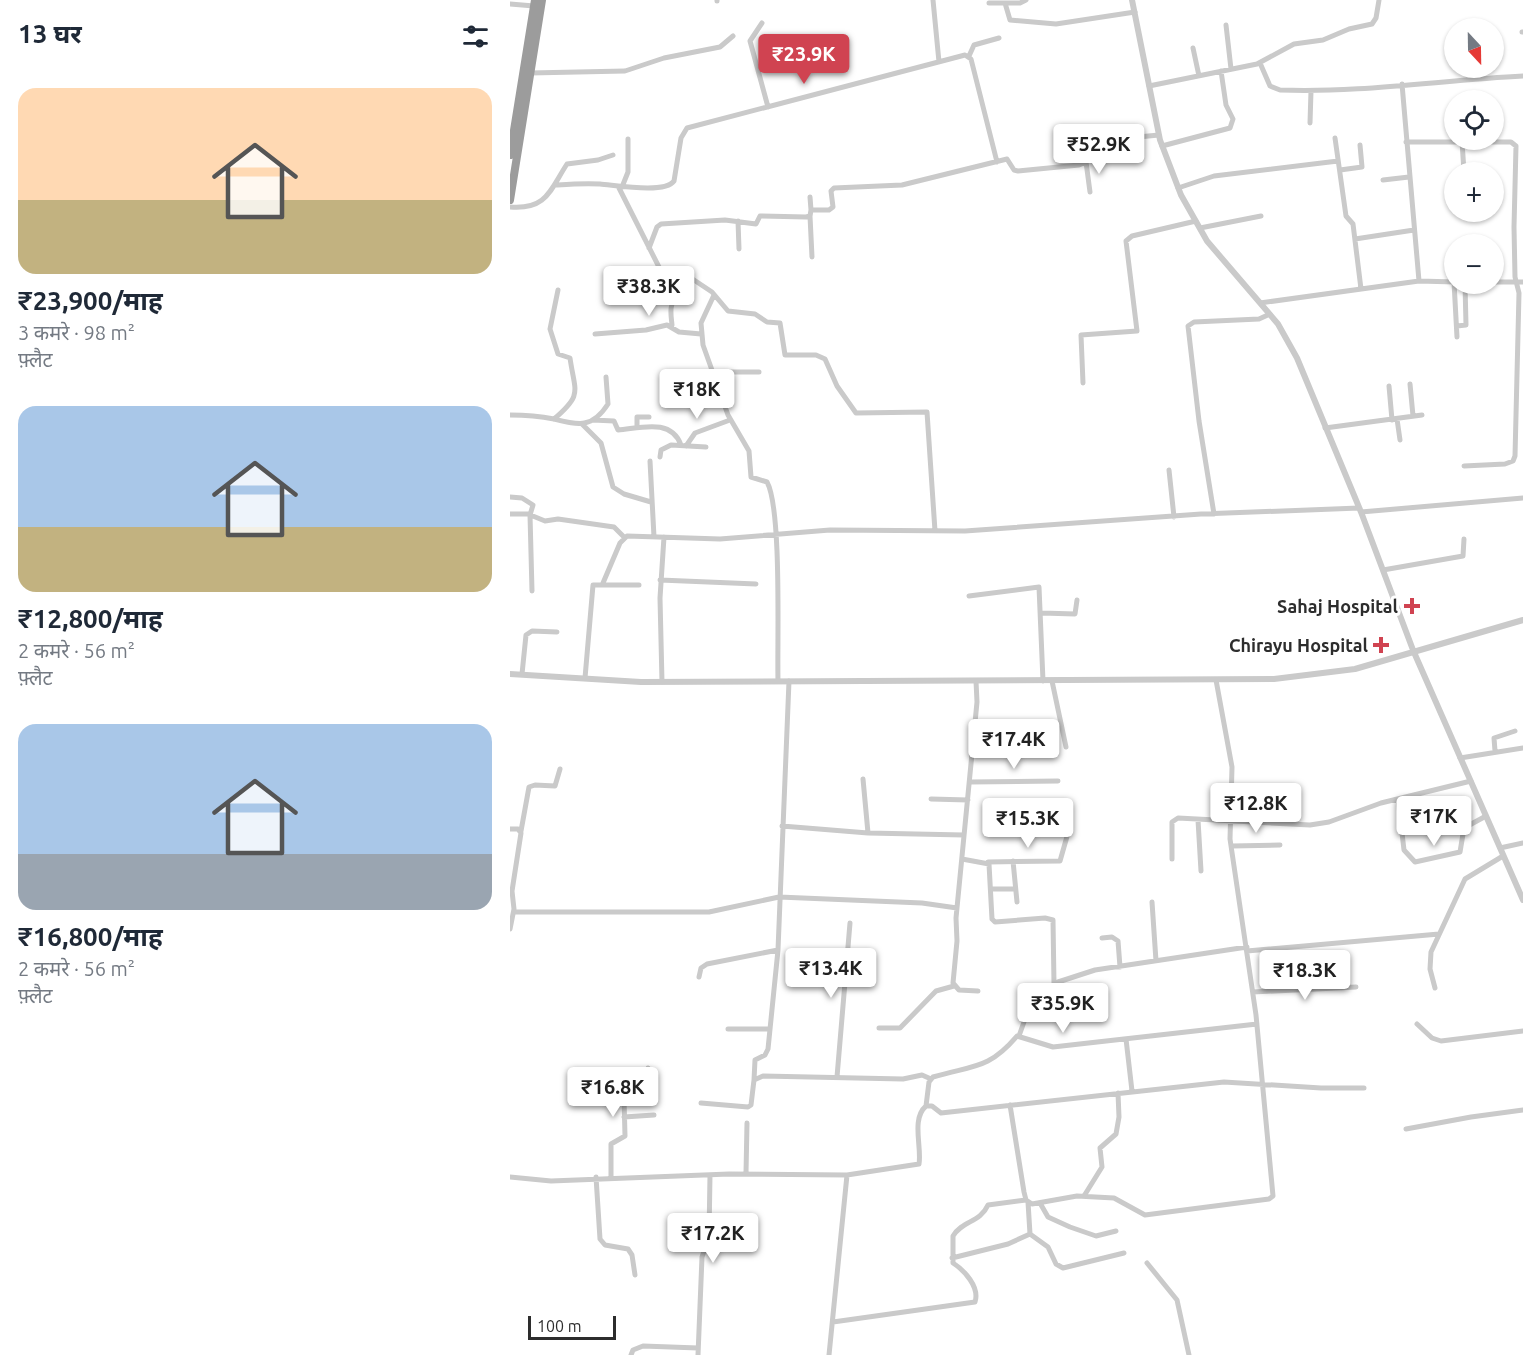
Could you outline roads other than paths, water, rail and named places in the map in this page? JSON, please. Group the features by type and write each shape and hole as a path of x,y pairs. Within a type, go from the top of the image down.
{"highway":[{"path":"510,200 542,0"},
{"path":"510,155 534,3"}],"street":[{"path":"933,0 939,62"},
{"path":"989,3 1026,0"},
{"path":"1132,0 1159,135 1178,188 1207,241 1270,314 1297,358 1360,510 1413,650 1523,900"},
{"path":"1149,86 1260,63 1294,44 1323,40 1349,29 1372,24 1376,18 1379,0"},
{"path":"510,4 534,3"},
{"path":"1005,3 1010,20 1056,24 1135,12"},
{"path":"762,23 750,41 768,106"},
{"path":"1226,25 1231,69"},
{"path":"530,73 625,71 664,58 720,47 733,36"},
{"path":"997,162 969,56 974,45 999,38"},
{"path":"1193,48 1199,76"},
{"path":"556,185 620,187 672,184 681,138 687,128 969,56"},
{"path":"1260,63 1272,88 1311,91 1360,90 1402,84 1523,76"},
{"path":"1162,146 1230,128 1233,119 1225,101 1221,72"},
{"path":"1402,84 1419,281"},
{"path":"1310,123 1311,91"},
{"path":"1090,192 1083,146 1086,142 1159,135"},
{"path":"1335,138 1346,216 1353,224 1361,289"},
{"path":"620,187 628,172 628,139"},
{"path":"1406,142 1444,141"},
{"path":"1504,143 1515,143 1518,168 1514,227 1515,277 1521,282"},
{"path":"1340,170 1362,166 1359,146"},
{"path":"510,207 526,208 536,205 556,185 567,164 594,161 613,155"},
{"path":"649,248 659,225 738,221 756,224 760,216 810,213 832,209 831,191 834,188 902,185 1007,159 1014,170 1018,171 1086,162"},
{"path":"1178,188 1214,176 1338,161"},
{"path":"1383,180 1409,177"},
{"path":"620,187 662,273 688,276 714,295 728,311 755,314 767,322 782,325 784,352 787,356 816,355 825,359 837,386 856,413 927,412 935,531"},
{"path":"810,197 812,257"},
{"path":"1200,228 1261,216"},
{"path":"738,221 739,249"},
{"path":"1083,383 1081,335 1137,331 1126,241 1132,236 1196,221"},
{"path":"1355,239 1414,230"},
{"path":"679,276 679,296 672,301 671,307 672,326 679,332 701,334"},
{"path":"1260,303 1419,281 1444,282"},
{"path":"1504,282 1521,282"},
{"path":"1464,466 1506,464 1515,456 1521,282"},
{"path":"554,419 573,402 576,394 570,358 558,354 550,332 558,290"},
{"path":"1455,294 1457,337"},
{"path":"1457,326 1467,325 1465,294"},
{"path":"714,295 702,316 701,334 730,420 749,451 752,478 766,482 769,486 775,536 778,681"},
{"path":"1214,514 1199,421 1188,326 1194,322 1259,319 1270,314"},
{"path":"594,334 672,326"},
{"path":"712,372 759,372"},
{"path":"593,420 608,404 606,377"},
{"path":"1410,384 1413,417"},
{"path":"1389,386 1400,440"},
{"path":"510,415 554,419 570,425 593,420 614,421 618,430 637,427 669,428 684,445"},
{"path":"1325,428 1422,415"},
{"path":"637,427 637,417 649,417"},
{"path":"684,445 695,433 730,420"},
{"path":"582,424 601,443 615,489 651,502"},
{"path":"660,457 661,450 668,446 706,447"},
{"path":"1515,456 1523,459"},
{"path":"650,461 654,537"},
{"path":"1169,470 1174,517"},
{"path":"510,497 522,498 532,503 530,514 532,591"},
{"path":"510,514 530,514 545,521 558,519 614,527 624,537 720,539 830,530 935,531 1016,528 1214,514 1360,510 1523,498"},
{"path":"603,584 624,537"},
{"path":"662,682 660,580 664,537"},
{"path":"1383,570 1463,556 1465,553 1464,539"},
{"path":"660,580 756,584"},
{"path":"585,678 594,585 639,585"},
{"path":"969,596 1039,587 1042,614 1043,681"},
{"path":"1042,614 1075,614 1077,600"},
{"path":"510,674 662,682 1216,680 1317,676 1355,669 1413,650 1523,620"},
{"path":"522,674 526,635 532,631 557,632"},
{"path":"832,1322 975,1302 976,1293 964,1269 954,1265 952,1258 954,1233 983,1216 988,1205 1027,1201 1040,1203 1084,1196 1118,1199 1145,1215 1271,1198 1273,1192 1257,1024 1229,820 1232,767 1216,680"},
{"path":"701,1103 748,1107 751,1105 755,1060 766,1054 778,950 789,681"},
{"path":"954,986 957,908 978,695 976,681"},
{"path":"1052,681 1066,747"},
{"path":"1495,752 1494,738 1515,731"},
{"path":"1460,758 1523,748"},
{"path":"510,928 514,912 511,904 512,891 529,787 555,786 560,769"},
{"path":"864,779 868,833"},
{"path":"970,782 1058,781"},
{"path":"1172,859 1173,820 1178,818 1310,825 1329,822 1370,806 1471,782"},
{"path":"931,799 968,800"},
{"path":"1398,799 1404,850 1409,859 1415,862 1460,852 1464,828 1486,816"},
{"path":"1198,820 1201,871"},
{"path":"782,826 868,833 964,835"},
{"path":"510,829 521,831"},
{"path":"962,859 988,862 1060,861 1068,833"},
{"path":"1500,848 1523,843"},
{"path":"1232,846 1280,845"},
{"path":"1435,988 1430,959 1467,875 1480,871 1503,856"},
{"path":"1012,861 1017,902"},
{"path":"754,1080 763,1076 903,1079 922,1075 931,1079 984,1065 1011,1046 1015,1038 1019,1036 1025,1019 1049,1010 1054,984 1053,920 1045,918 995,922 992,919 988,862"},
{"path":"991,889 1016,889"},
{"path":"514,912 709,912 779,897 922,903 957,908"},
{"path":"1152,902 1156,961"},
{"path":"837,1077 850,923"},
{"path":"1054,984 1090,971 1247,949 1440,934"},
{"path":"1102,938 1112,937 1118,941 1120,967"},
{"path":"699,977 702,967 707,964 778,950"},
{"path":"954,986 959,990 978,991"},
{"path":"879,1028 900,1028 936,991 954,986"},
{"path":"1253,992 1356,987"},
{"path":"1019,1036 1049,1047 1257,1024"},
{"path":"1417,1024 1432,1038 1441,1041 1523,1031"},
{"path":"728,1029 770,1029"},
{"path":"1126,1039 1132,1091"},
{"path":"611,1177 611,1144 624,1139 625,1096 645,1093 648,1068"},
{"path":"510,1177 551,1181 596,1177 746,1173 847,1175 919,1164 918,1130 922,1110 926,1106 931,1079"},
{"path":"926,1106 932,1106 941,1113 1224,1082 1364,1088"},
{"path":"1084,1196 1102,1167 1100,1148 1116,1134 1119,1117 1118,1093"},
{"path":"1010,1105 1027,1201 1029,1234"},
{"path":"1406,1130 1471,1117 1523,1110"},
{"path":"624,1117 654,1115"},
{"path":"746,1173 747,1123"},
{"path":"698,1355 702,1257 709,1236 710,1174"},
{"path":"829,1355 847,1175"},
{"path":"596,1177 600,1239 605,1245 628,1249 635,1275"},
{"path":"1040,1203 1048,1217 1070,1227 1096,1236 1116,1231"},
{"path":"1029,1234 1048,1247 1056,1264 1063,1268 1124,1253"},
{"path":"952,1258 999,1246 1029,1234"},
{"path":"1147,1263 1177,1300 1189,1355"},
{"path":"631,1355 635,1348 643,1346 698,1348"}],"place":[{"name":"Sahaj Hospital","path":"1412,606"},
{"name":"Chirayu Hospital","path":"1381,645"}]}
